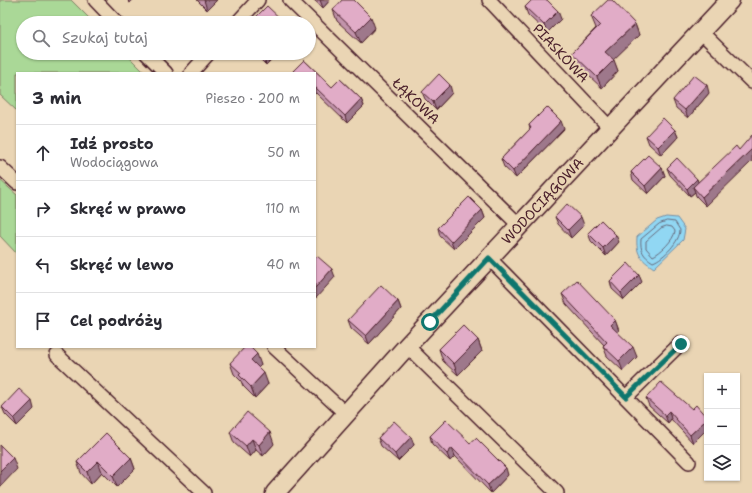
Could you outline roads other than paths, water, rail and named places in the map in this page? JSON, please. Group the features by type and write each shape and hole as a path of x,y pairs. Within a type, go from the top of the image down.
{"street":[{"path":"95,0 110,16"},
{"path":"243,16 258,0"},
{"name":"ŁĄKOWA","path":"290,0 306,16"},
{"name":"PIASKOWA","path":"489,0 610,128"},
{"name":"WODOCIĄGOWA","path":"275,493 347,415 407,346 730,0"},
{"name":"ŁĄKOWA","path":"316,26 520,226"},
{"path":"701,32 752,82"},
{"path":"153,60 165,72"},
{"path":"192,72 203,60"},
{"path":"0,167 16,182"},
{"path":"489,258 689,462"},
{"path":"626,397 681,344"},
{"path":"407,346 557,493"},
{"path":"275,348 347,415"},
{"path":"57,355 204,493"}],"water":[{"path":"666,217 677,218 685,229 683,240 654,268 645,262 640,256 637,248 637,237 657,220"}]}
